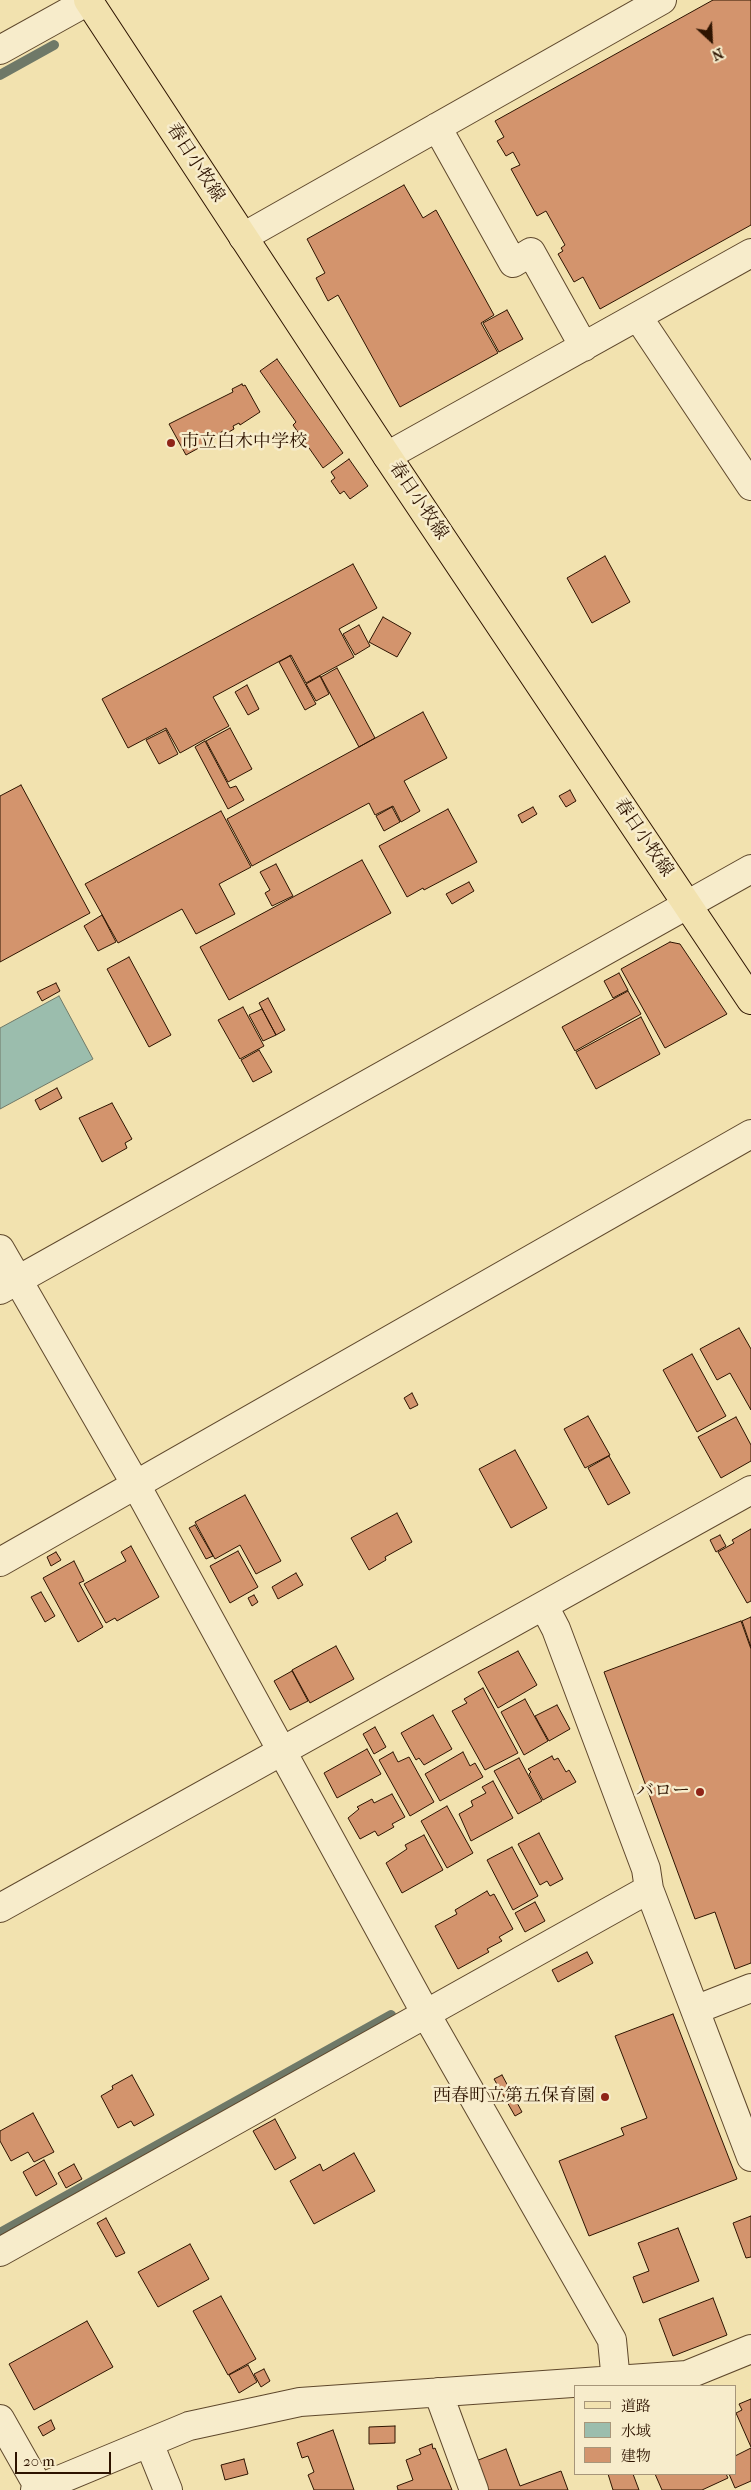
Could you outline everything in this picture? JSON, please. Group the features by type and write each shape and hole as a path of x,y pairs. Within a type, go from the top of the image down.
{"main road":[{"name":"春日小牧線","path":"89,0 243,237 751,1000"}],"street":[{"path":"0,50 89,0"},
{"path":"243,237 662,0"},
{"path":"437,127 513,263 532,252 584,347"},
{"path":"388,456 751,253"},
{"path":"638,317 751,486"},
{"path":"9,1285 751,869"},
{"path":"0,1562 751,1134"},
{"path":"0,1249 9,1285 136,1485 426,2014 612,2340 616,2382"},
{"path":"0,1908 751,1490"},
{"path":"544,1606 556,1630 646,1869 649,1889 751,2157"},
{"path":"0,2252 649,1889"},
{"path":"695,2010 751,1988"},
{"path":"0,2418 45,2488 189,2426 300,2402 616,2382 687,2375 751,2349"},
{"path":"438,2392 474,2490"},
{"path":"149,2443 168,2490"}],"water":[{"path":"59,996 93,1059 0,1109 0,1028"}],"building":[{"path":"713,0 751,0 751,225 600,309 583,277 574,282 558,254 563,251 561,248 565,245 546,211 537,216 511,169 520,165 513,152 506,156 497,141 504,137 495,121"},
{"path":"404,185 423,218 436,210 494,315 481,323 498,353 400,407 338,295 328,301 316,278 325,273 307,239"},
{"path":"507,310 523,339 499,352 483,323"},
{"path":"277,359 343,453 323,468 293,425 296,422 260,371"},
{"path":"242,384 243,386 245,385 260,412 240,425 239,423 233,426 234,429 227,433 225,430 214,436 215,439 186,455 169,424 233,392 232,389"},
{"path":"349,459 368,486 350,499 344,491 340,494 331,481 335,478 331,472"},
{"path":"605,556 630,602 592,623 567,578"},
{"path":"353,564 377,608 339,629 354,657 306,683 291,655 213,697 229,726 180,753 166,728 128,748 102,699"},
{"path":"383,617 411,633 397,657 369,642"},
{"path":"359,625 370,646 355,655 343,634"},
{"path":"290,656 316,704 305,710 279,662"},
{"path":"337,668 375,738 359,747 321,677"},
{"path":"320,676 329,694 316,701 306,684"},
{"path":"247,685 259,709 248,715 235,692"},
{"path":"423,712 447,758 404,781 420,811 401,822 393,806 375,815 369,803 252,866 227,819"},
{"path":"230,728 252,769 228,782 206,741"},
{"path":"166,730 178,754 159,764 146,740"},
{"path":"205,741 230,788 236,786 244,800 228,809 195,747"},
{"path":"21,785 90,913 0,962 0,796"},
{"path":"570,790 576,801 566,807 559,796"},
{"path":"392,807 400,822 384,831 376,816"},
{"path":"533,807 537,814 522,823 518,815"},
{"path":"448,809 477,862 407,897 379,846"},
{"path":"221,811 251,867 219,884 235,914 196,934 182,909 118,943 85,884"},
{"path":"362,860 391,913 229,1000 200,947"},
{"path":"276,864 293,896 272,906 265,893 270,890 260,872"},
{"path":"469,882 474,891 452,904 446,894"},
{"path":"102,915 116,942 98,951 84,926"},
{"path":"670,942 680,944 727,1014 665,1048 621,969"},
{"path":"129,957 171,1035 149,1047 107,969"},
{"path":"619,973 628,990 613,998 604,981"},
{"path":"56,983 60,991 42,1001 37,992"},
{"path":"628,991 641,1014 575,1051 562,1027"},
{"path":"268,998 285,1030 276,1035 259,1003"},
{"path":"243,1007 264,1046 240,1059 218,1020"},
{"path":"262,1009 276,1035 263,1041 249,1015"},
{"path":"641,1017 660,1054 596,1089 576,1052"},
{"path":"259,1050 272,1072 253,1082 241,1060"},
{"path":"57,1088 62,1098 40,1110 35,1100"},
{"path":"112,1103 132,1139 125,1143 127,1148 102,1162 79,1118"},
{"path":"739,1328 751,1349 751,1410 730,1373 717,1380 700,1349"},
{"path":"692,1354 726,1416 697,1432 663,1370"},
{"path":"412,1393 418,1405 410,1409 404,1398"},
{"path":"588,1416 610,1455 585,1468 564,1429"},
{"path":"736,1417 751,1445 751,1461 721,1478 698,1437"},
{"path":"515,1450 547,1508 511,1528 479,1469"},
{"path":"609,1456 630,1493 608,1505 588,1468"},
{"path":"245,1495 281,1561 256,1574 240,1545 215,1559 195,1522"},
{"path":"397,1513 412,1542 385,1557 386,1560 369,1570 351,1538"},
{"path":"195,1525 213,1556 206,1559 189,1528"},
{"path":"751,1529 751,1601 747,1603 718,1552 734,1543 732,1540"},
{"path":"720,1535 726,1546 716,1552 710,1540"},
{"path":"131,1546 159,1597 117,1621 115,1618 106,1623 84,1584 126,1561 121,1552"},
{"path":"238,1551 258,1587 230,1603 210,1566"},
{"path":"56,1552 61,1560 51,1566 47,1557"},
{"path":"74,1561 84,1581 79,1583 103,1627 78,1642 43,1578"},
{"path":"296,1573 303,1585 278,1599 272,1587"},
{"path":"41,1592 55,1616 45,1622 31,1597"},
{"path":"254,1595 258,1602 252,1606 248,1598"},
{"path":"751,1617 751,1647 742,1621"},
{"name":"バロー","path":"741,1621 751,1649 751,1963 735,1969 715,1912 695,1919 604,1672"},
{"path":"336,1646 354,1679 310,1703 292,1670"},
{"path":"518,1651 537,1685 498,1708 478,1672"},
{"path":"292,1671 308,1701 290,1710 274,1681"},
{"path":"483,1688 518,1753 485,1770 452,1711 467,1703 464,1699"},
{"path":"525,1699 548,1741 524,1755 501,1712"},
{"path":"557,1705 570,1729 549,1741 535,1716"},
{"path":"433,1715 452,1749 424,1765 419,1758 416,1760 401,1733"},
{"path":"375,1727 386,1747 374,1754 363,1734"},
{"path":"367,1749 381,1774 337,1798 324,1773"},
{"path":"393,1752 398,1762 409,1757 434,1802 410,1816 379,1760"},
{"path":"463,1752 470,1766 475,1763 483,1777 440,1801 425,1774"},
{"path":"552,1756 554,1760 558,1758 566,1772 569,1770 576,1782 543,1800 528,1769"},
{"path":"519,1758 542,1801 518,1814 494,1771"},
{"path":"493,1781 513,1818 471,1841 459,1814 473,1806 471,1801 486,1793 482,1787"},
{"path":"392,1794 405,1817 392,1824 394,1827 378,1836 375,1831 360,1839 348,1818 359,1809 357,1807 372,1799 374,1803"},
{"path":"447,1806 473,1853 447,1868 421,1821"},
{"path":"539,1833 563,1879 550,1886 547,1881 540,1885 518,1844"},
{"path":"424,1835 443,1870 402,1893 386,1863 407,1849 405,1845"},
{"path":"512,1847 538,1896 513,1910 487,1860"},
{"path":"487,1891 490,1896 494,1894 513,1929 499,1937 502,1941 487,1949 489,1952 458,1969 435,1926 457,1914 455,1910"},
{"path":"535,1902 545,1921 525,1932 515,1913"},
{"path":"587,1952 593,1963 558,1982 552,1970"},
{"path":"673,2014 737,2179 589,2236 559,2161 624,2135 621,2128 647,2118 615,2036"},
{"path":"132,2075 154,2115 134,2126 131,2121 118,2128 101,2096 113,2089 112,2086"},
{"path":"502,2075 522,2112 515,2116 494,2079"},
{"path":"33,2113 54,2152 34,2162 28,2152 11,2161 0,2141 0,2131"},
{"path":"275,2119 296,2158 275,2170 253,2131"},
{"path":"354,2153 375,2191 314,2224 290,2181 320,2164 323,2171"},
{"path":"44,2160 57,2184 36,2196 23,2172"},
{"path":"74,2164 82,2179 66,2188 58,2173"},
{"path":"751,2216 751,2257 746,2258 733,2223"},
{"path":"106,2218 125,2253 116,2257 97,2223"},
{"path":"678,2228 699,2281 643,2303 633,2277 649,2271 638,2243"},
{"path":"190,2244 209,2279 158,2307 138,2272"},
{"path":"221,2296 256,2359 228,2375 193,2311"},
{"path":"713,2298 727,2335 673,2356 659,2319"},
{"path":"87,2321 113,2367 34,2410 9,2364"},
{"path":"248,2365 257,2382 239,2393 229,2375"},
{"path":"264,2369 270,2381 261,2387 254,2374"},
{"path":"751,2399 751,2447 736,2413 742,2410 739,2404"},
{"path":"51,2420 55,2429 43,2436 38,2427"},
{"path":"395,2426 395,2443 369,2444 369,2427"},
{"path":"333,2430 354,2490 314,2490 308,2475 314,2472 308,2456 302,2458 297,2443"},
{"path":"432,2444 452,2490 398,2490 397,2486 413,2480 406,2460 421,2454 419,2449"},
{"path":"751,2448 751,2481 735,2488 729,2475 736,2475 736,2456"},
{"path":"506,2449 520,2486 561,2471 568,2490 487,2490 476,2461"},
{"path":"244,2459 248,2474 225,2480 221,2465"},
{"path":"608,2475 633,2475 639,2490 613,2490"},
{"path":"655,2475 726,2475 728,2478 702,2490 662,2490"}],"waterway":[{"path":"0,75 54,45"},
{"path":"0,2233 391,2015"}],"place":[{"name":"市立白木中学校","path":"171,443"},
{"name":"バロー","path":"700,1792"},
{"name":"西春町立第五保育園","path":"605,2097"}]}
